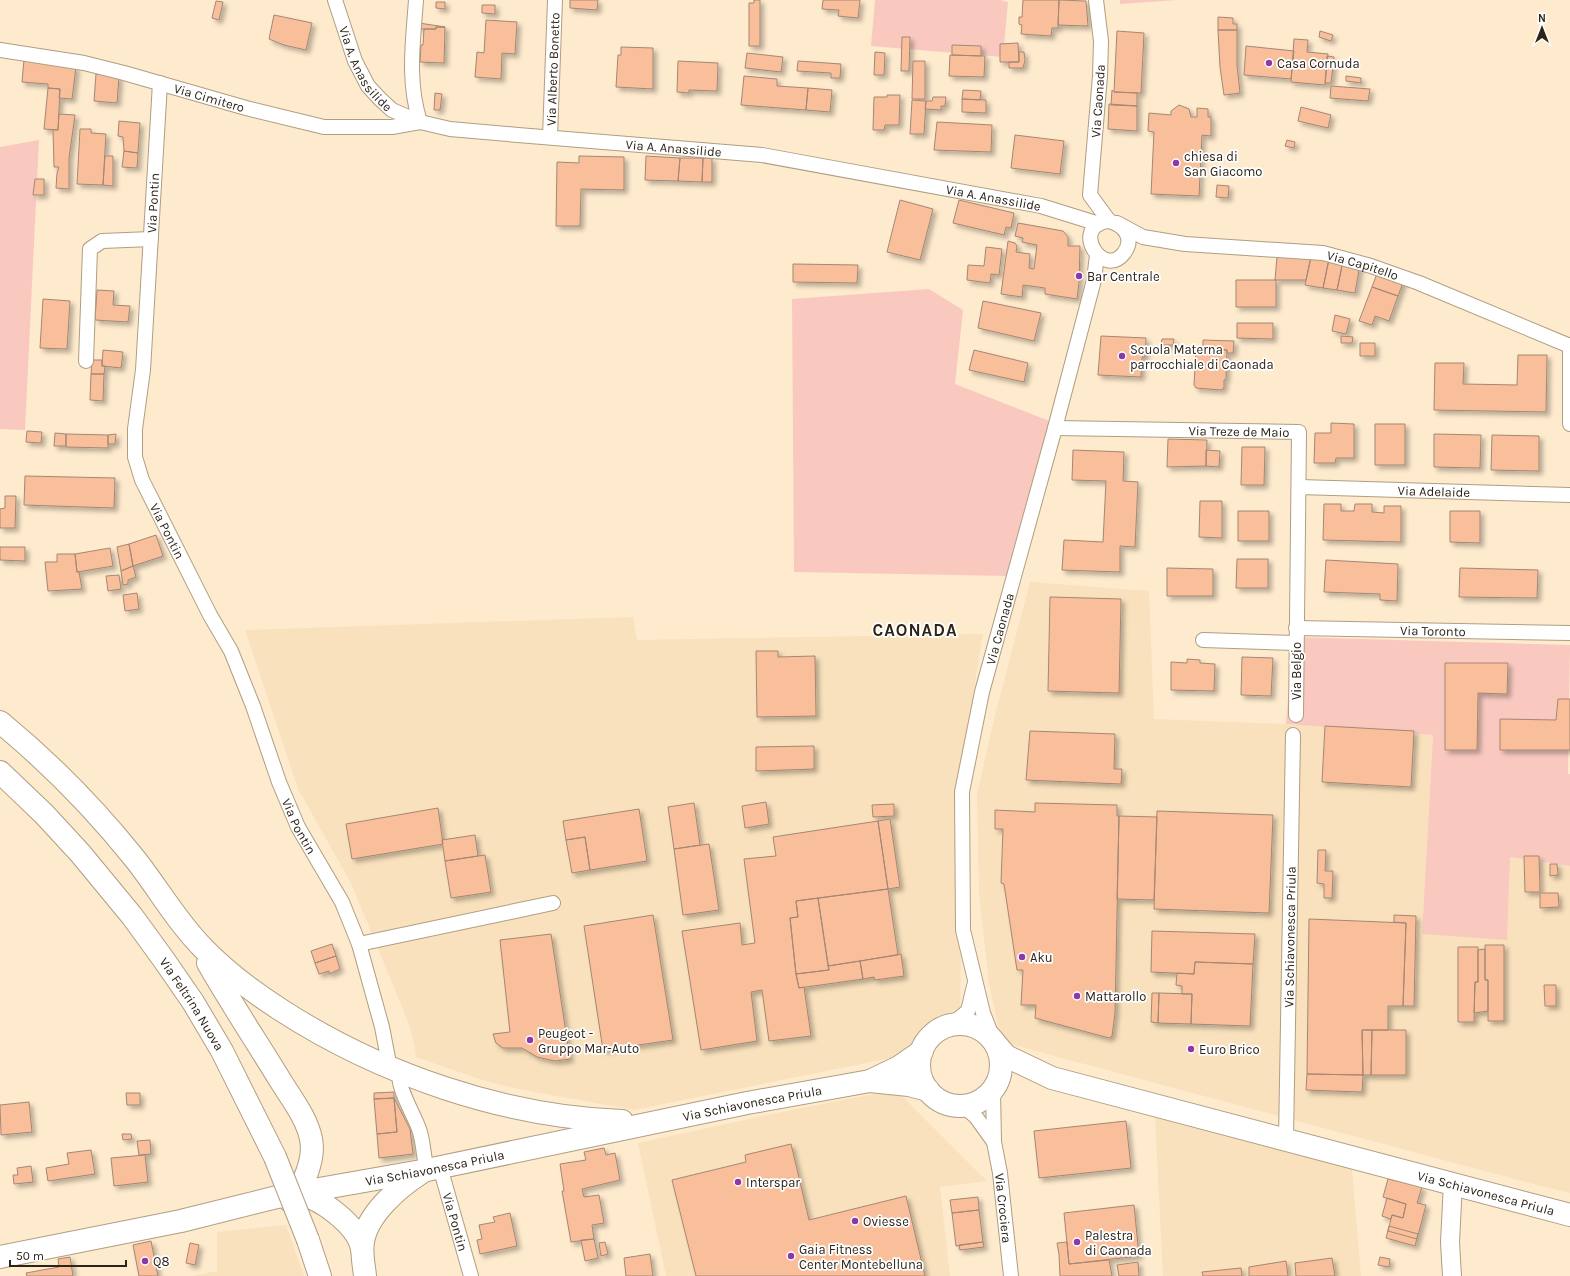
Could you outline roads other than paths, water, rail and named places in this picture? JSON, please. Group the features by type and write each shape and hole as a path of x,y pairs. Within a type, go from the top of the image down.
{"main road":[{"path":"0,722 66,781 118,837 196,941 295,1105 308,1130 312,1144 306,1174 295,1193 289,1200 282,1203 237,1213 188,1220 0,1257"},
{"name":"Via Feltrina Nuova","path":"0,772 40,809 80,854 132,916 193,1002 222,1050 275,1157 308,1240 320,1276"},
{"path":"196,941 230,973 267,1001 332,1040 430,1084 488,1101 532,1110 593,1119 661,1121"},
{"path":"966,1024 982,1031 994,1042 1000,1053 1001,1066 995,1086 985,1097 976,1103 963,1106 945,1103 938,1100 928,1090 920,1076 919,1062 922,1051 931,1036 941,1029 951,1025 966,1024"},
{"name":"Via Schiavonesca Priula","path":"994,1042 1006,1056 1052,1078 1570,1215"},
{"name":"Via Schiavonesca Priula","path":"870,1081 922,1051"},
{"name":"Via Schiavonesca Priula","path":"995,1086 1011,1080 1052,1078"},
{"name":"Via Schiavonesca Priula","path":"295,1193 433,1168 747,1103 870,1081 909,1085 928,1090"},
{"path":"188,1220 254,1216 320,1202 370,1189 433,1168"},
{"path":"362,1249 368,1228 386,1201 403,1186 433,1168"},
{"path":"295,1193 308,1195 320,1202 355,1232 360,1239 366,1276"}],"street":[{"name":"Via A. Anassilide","path":"335,0 355,61 368,86 392,110 420,122 450,129 762,155 1041,206 1078,218 1106,223"},
{"path":"416,0 412,68 413,98 420,122"},
{"name":"Via Alberto Bonetto","path":"550,137 555,0"},
{"name":"Via Caonada","path":"1094,280 1113,259 1122,256 1127,248 1128,238 1125,229 1106,223 1090,195 1100,76 1101,41 1096,0"},
{"name":"Via Cimitero","path":"0,50 84,63 246,108 324,127 392,127 420,122"},
{"name":"Via Pontin","path":"160,83 143,370 136,429 136,457 142,480 210,615 231,651 253,706 279,782 298,827 342,902 359,944 382,1027 388,1058 394,1068 419,1130 423,1157 433,1168 471,1276"},
{"path":"1078,218 1087,231 1094,251 1104,259 1113,259"},
{"name":"Via Caonada","path":"994,1042 983,1013 963,930 962,792 982,692 1094,280 1094,251 1090,238 1093,230 1106,223"},
{"name":"Via Capitello","path":"1106,223 1143,237 1186,244 1323,253 1371,266 1419,283 1570,345"},
{"path":"1127,248 1133,241 1143,237"},
{"path":"86,361 90,249 102,240 151,239"},
{"path":"1570,345 1570,424"},
{"name":"Via Treze de Maio","path":"1055,428 1299,432 1296,628"},
{"name":"Via Adelaide","path":"1299,487 1570,495"},
{"name":"Via Toronto","path":"1296,628 1570,633"},
{"name":"Via Belgio","path":"1296,628 1296,715"},
{"path":"1203,640 1296,643"},
{"name":"Via Schiavonesca Priula","path":"1286,1139 1293,735"},
{"path":"359,944 554,903"},
{"name":"Via Caonada","path":"951,1025 968,1011 975,984"},
{"name":"Via Crociera","path":"995,1086 992,1104 994,1142 1000,1173 1011,1276"},
{"name":"Via Crociera","path":"963,1106 976,1117 994,1142"},
{"path":"1452,1276 1450,1242 1453,1183"}],"place":[{"name":"Casa Cornuda","path":"1269,63"},
{"name":"chiesa di San Giacomo","path":"1176,163"},
{"name":"Bar Centrale","path":"1079,276"},
{"name":"Scuola Materna parrocchiale di Caonada","path":"1122,356"},
{"name":"Aku","path":"1022,957"},
{"name":"Mattarollo","path":"1077,996"},
{"name":"Peugeot - Gruppo Mar-Auto","path":"530,1040"},
{"name":"Euro Brico","path":"1191,1049"},
{"name":"Interspar","path":"738,1182"},
{"name":"Oviesse","path":"855,1221"},
{"name":"Palestra di Caonada","path":"1077,1242"},
{"name":"Gaia Fitness Center Montebelluna","path":"791,1256"},
{"name":"Q8","path":"145,1261"}],"district":[{"name":"CAONADA","path":"915,630"}]}
